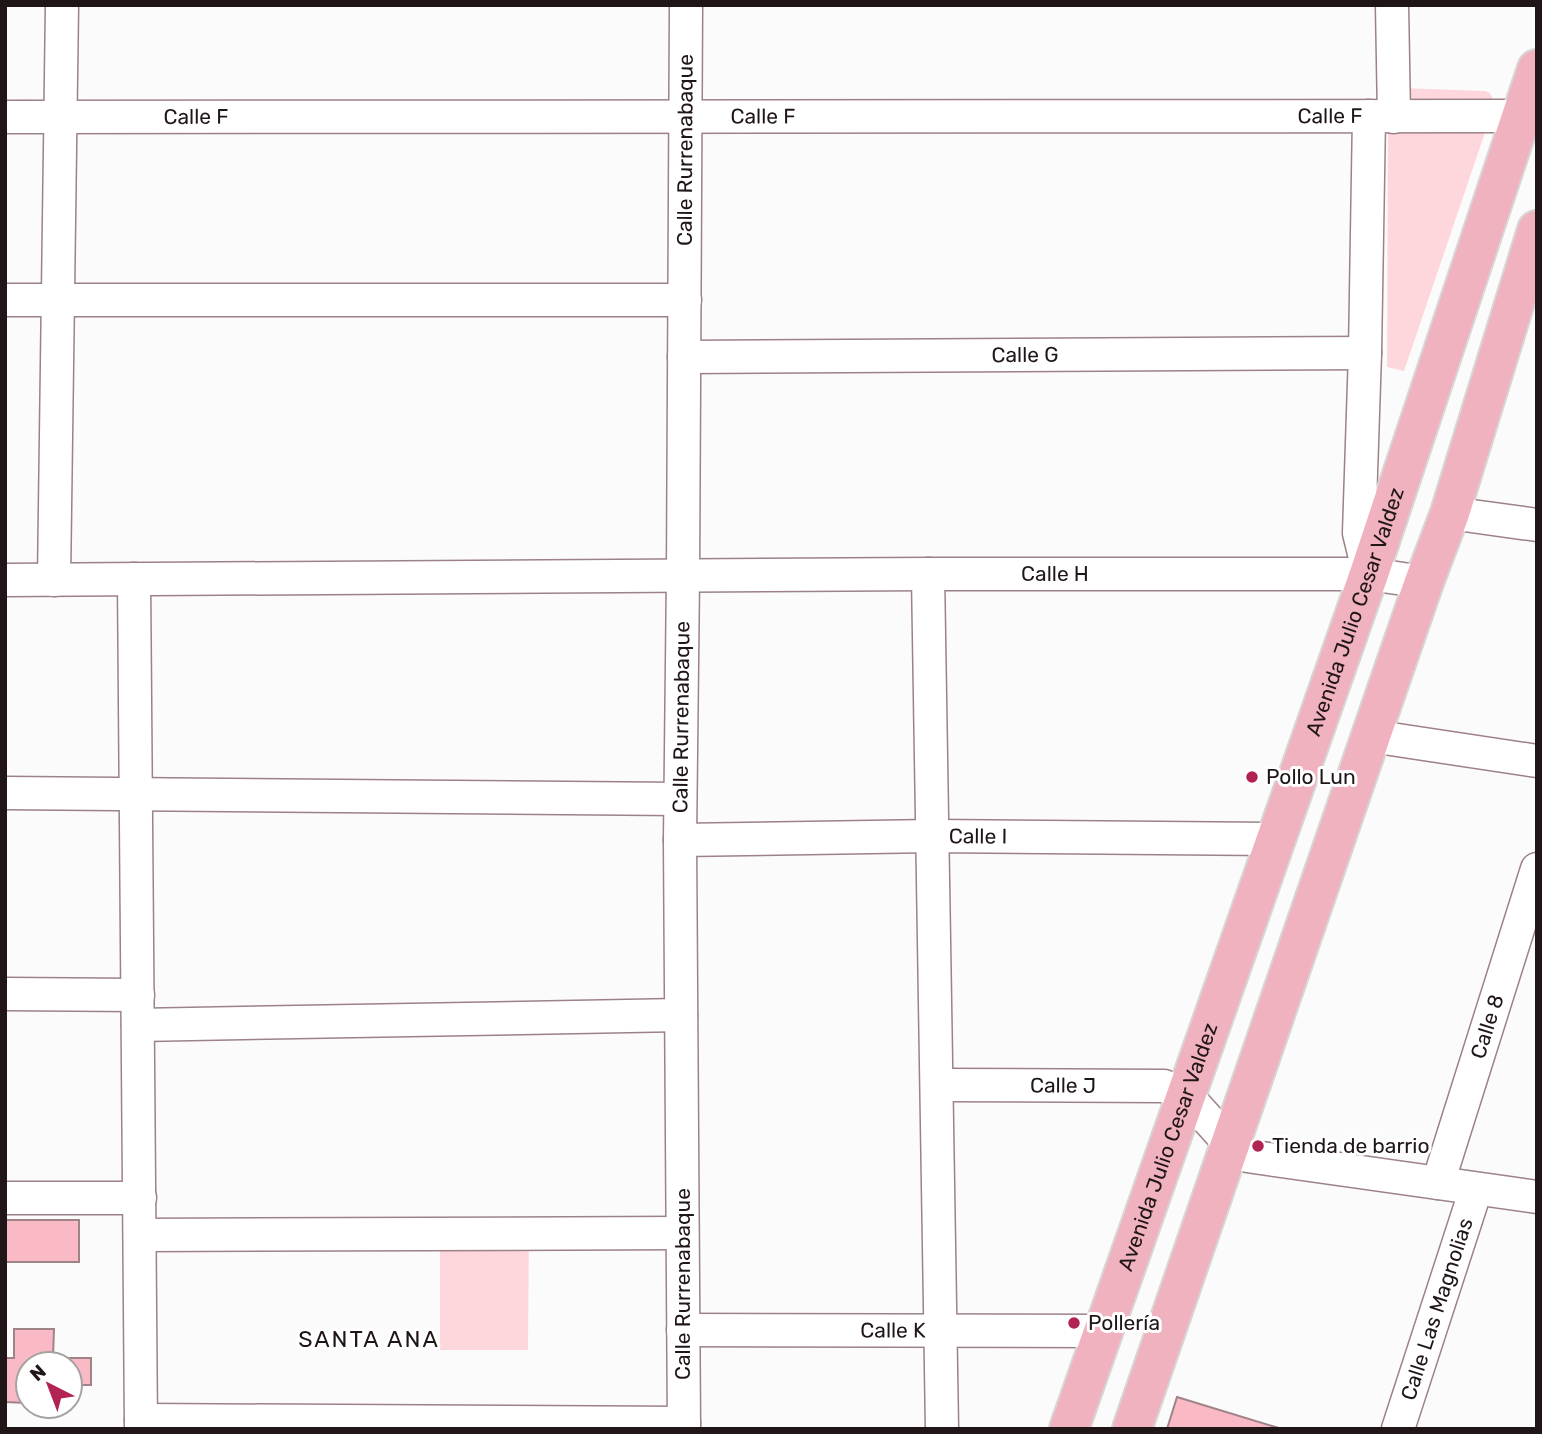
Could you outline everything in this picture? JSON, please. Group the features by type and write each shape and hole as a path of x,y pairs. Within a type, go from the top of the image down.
{"main road":[{"name":"Avenida Julio Cesar Valdez","path":"1069,1429 1369,574 1537,69"},
{"path":"1132,1429 1450,513 1537,230"}],"street":[{"path":"54,580 62,5"},
{"name":"Calle Rurrenabaque","path":"684,1426 680,799 686,5"},
{"path":"1369,574 1359,533 1365,353 1381,117 1392,5"},
{"name":"Calle F","path":"5,117 1521,116"},
{"path":"5,300 685,300"},
{"name":"Calle G","path":"684,357 1365,353"},
{"path":"1450,513 1537,525"},
{"path":"928,574 942,1429"},
{"name":"Calle H","path":"5,580 1369,574 1424,582"},
{"path":"134,579 141,1424 684,1426"},
{"path":"1371,736 1537,761"},
{"path":"5,793 680,799"},
{"name":"Calle I","path":"680,840 933,836 1276,839"},
{"name":"Calle 8","path":"1438,1183 1537,869"},
{"path":"5,994 138,1010 681,1015"},
{"name":"Calle J","path":"937,1085 1164,1086 1186,1095"},
{"path":"1186,1095 1230,1144 1247,1156 1537,1197"},
{"name":"Calle Las Magnolias","path":"1398,1429 1476,1189"},
{"path":"5,1198 140,1198"},
{"path":"140,1235 682,1233"},
{"name":"Calle K","path":"683,1330 1103,1331"}],"shaded area":[{"path":"1401,88 1485,91 1490,93 1495,103 1404,371 1387,367 1388,106"},
{"path":"440,1225 529,1225 528,1350 440,1350"}],"building":[{"path":"5,1220 79,1220 79,1262 5,1262"},
{"path":"14,1329 54,1329 53,1350 14,1350"},
{"path":"5,1358 14,1358 14,1402 5,1402"},
{"path":"84,1358 91,1358 91,1385 84,1385"},
{"path":"1177,1397 1282,1429 1167,1429"}],"place":[{"name":"Pollo Lun","path":"1252,777"},
{"name":"Tienda de barrio","path":"1258,1146"},
{"name":"Pollería","path":"1074,1323"}],"district":[{"name":"SANTA ANA","path":"369,1339"}]}
